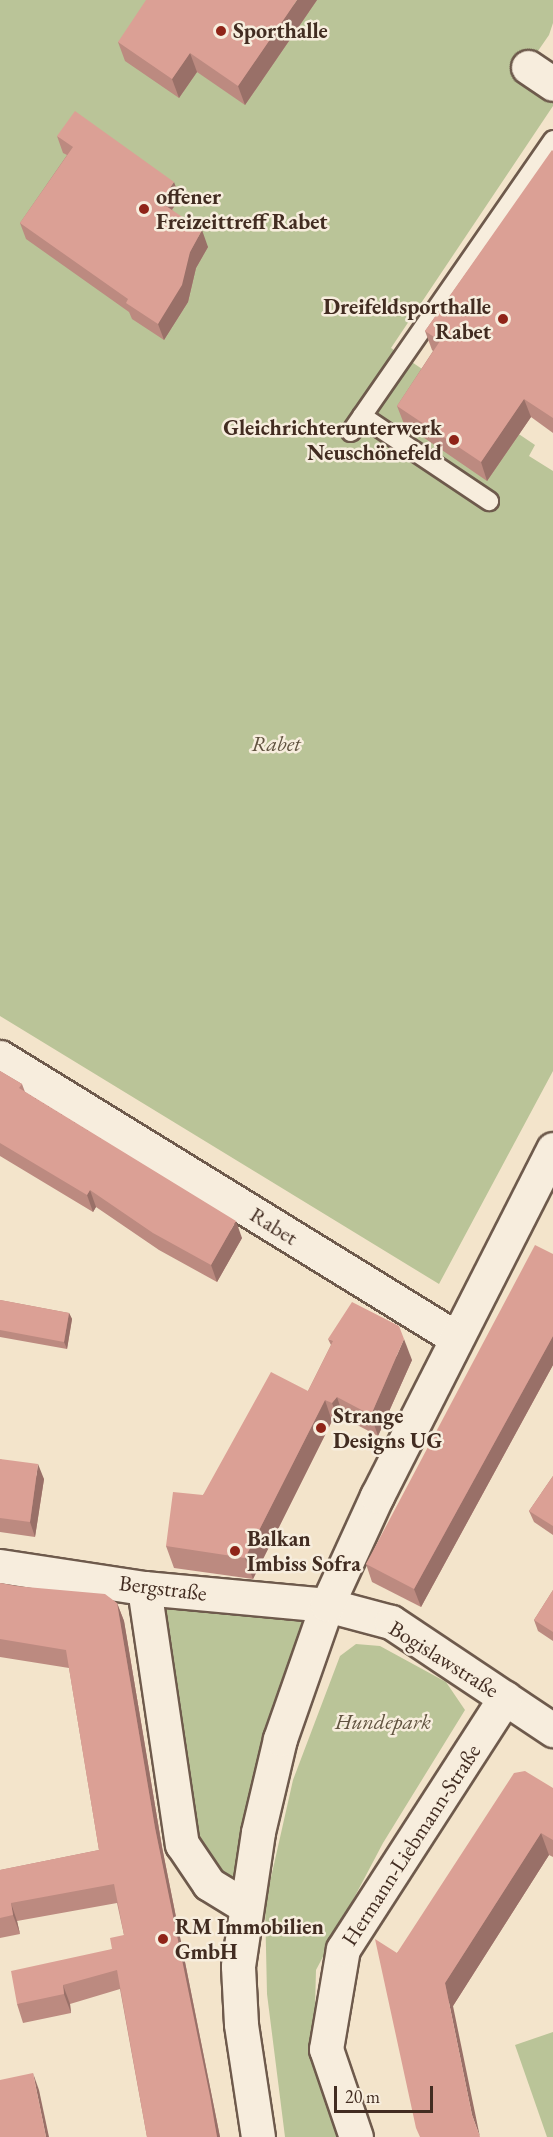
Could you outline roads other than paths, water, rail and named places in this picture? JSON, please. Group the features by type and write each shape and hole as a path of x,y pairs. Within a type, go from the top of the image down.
{"street":[{"name":"Rabet","path":"0,1057 456,1338"},
{"path":"258,2137 241,2024 238,1965 245,1906 258,1832 280,1739 327,1605 456,1338 544,1188 551,1152"},
{"name":"Bergstraße","path":"0,1566 144,1588 327,1605"},
{"path":"144,1588 182,1844 208,1884 245,1906"},
{"name":"Bogislawstraße","path":"327,1605 391,1622 553,1730"},
{"name":"Hermann-Liebmann-Straße","path":"356,2137 326,2049 343,1948 505,1698"}],"lane":[{"path":"351,432 553,140"},
{"path":"362,416 489,501"}],"place":[{"name":"Sporthalle","path":"221,31"},
{"name":"offener Freizeittreff Rabet","path":"144,209"},
{"name":"Dreifeldsporthalle Rabet","path":"503,319"},
{"name":"Gleichrichterunterwerk Neuschönefeld","path":"454,440"},
{"name":"Strange Designs UG","path":"321,1428"},
{"name":"Balkan Imbiss Sofra","path":"235,1551"},
{"name":"RM Immobilien GmbH","path":"163,1939"}],"park label":[{"name":"Hundepark","path":"383,1722"}]}
